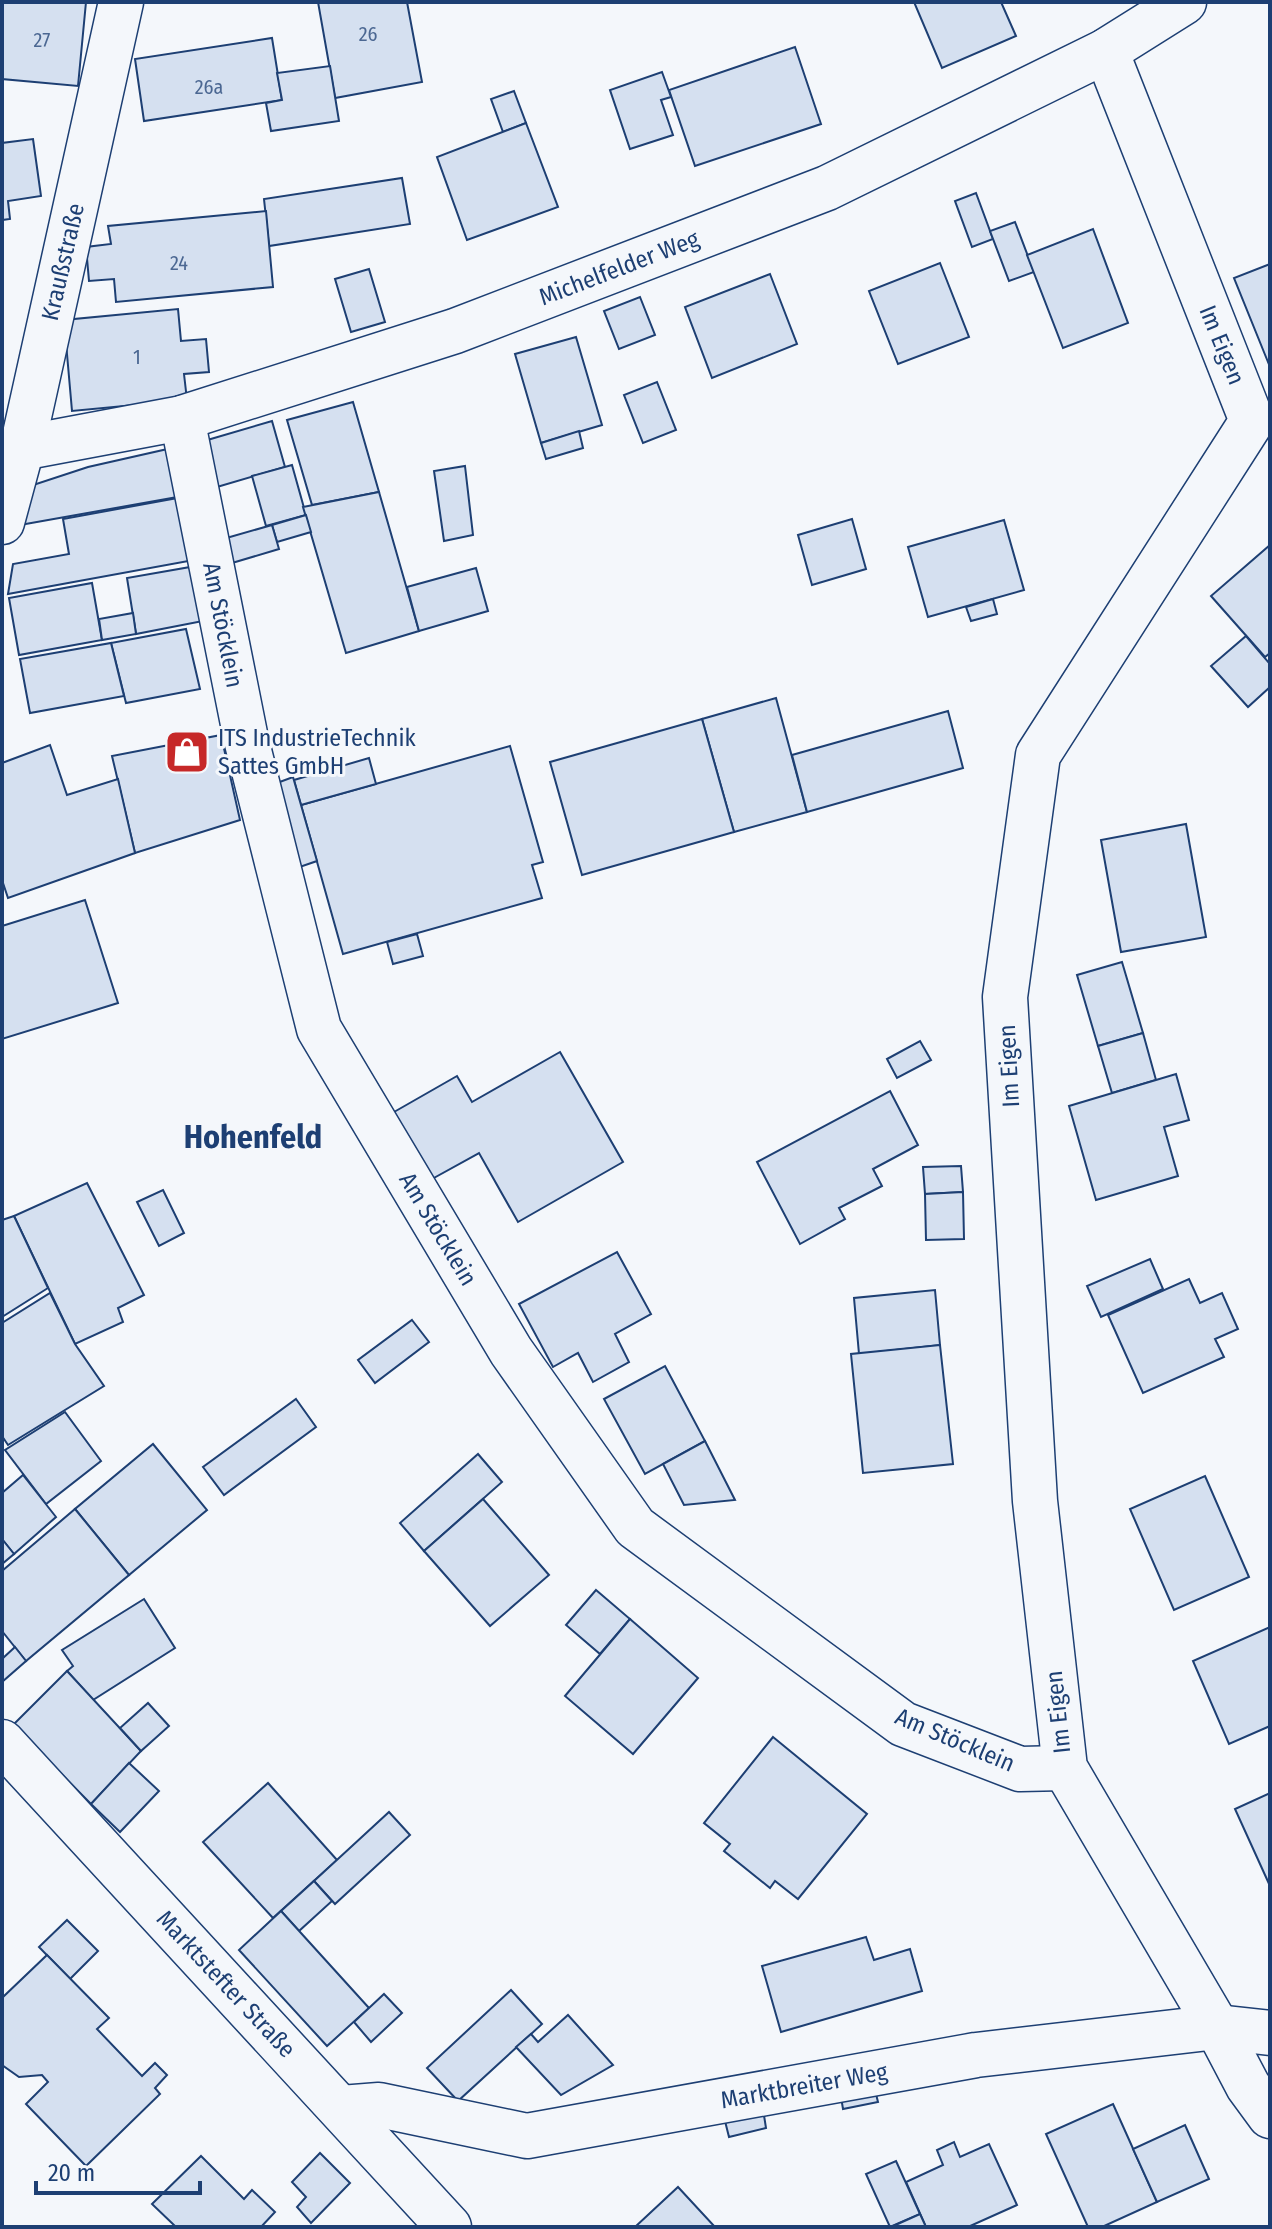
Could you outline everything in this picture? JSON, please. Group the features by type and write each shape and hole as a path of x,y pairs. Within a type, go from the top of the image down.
{"street":[{"name":"Kraußstraße","path":"2,522 22,448 121,2"},
{"name":"Michelfelder Weg","path":"22,448 182,418 455,331 827,188 1106,51 1184,2"},
{"name":"Im Eigen","path":"1106,51 1261,430 1038,755 1005,997 1035,1501 1065,1768 1217,2027 1248,2086 1270,2116"},
{"name":"Am Stöcklein","path":"182,418 246,739 319,1029 511,1351 635,1527 903,1724 1020,1769 1065,1768"},
{"name":"Marktstefter Straße","path":"2,1742 449,2227"},
{"name":"Marktbreiter Weg","path":"341,2108 379,2105 527,2136 976,2055 1217,2027 1270,2033"}],"building":[{"path":"2,2 86,2 78,86 2,79"},
{"path":"318,2 407,2 422,82 335,98"},
{"path":"914,2 1001,2 1016,36 942,68"},
{"path":"272,38 282,100 144,121 135,59"},
{"path":"795,47 821,124 695,166 669,90"},
{"path":"330,66 339,121 271,131 266,103 282,100 277,73"},
{"path":"662,72 671,97 661,100 673,135 630,149 610,90"},
{"path":"514,91 526,123 503,132 491,99"},
{"path":"526,123 558,207 467,240 437,157"},
{"path":"33,139 41,196 8,201 10,219 2,220 2,143"},
{"path":"402,178 410,224 269,246 264,199"},
{"path":"976,193 993,239 972,247 955,201"},
{"path":"266,211 273,287 116,302 114,279 89,281 86,247 111,244 108,226"},
{"path":"1015,222 1034,272 1009,281 990,231"},
{"path":"1093,229 1128,323 1063,348 1027,255"},
{"path":"940,263 969,337 898,364 869,291"},
{"path":"1270,264 1270,367 1234,278"},
{"path":"369,269 385,322 351,332 335,279"},
{"path":"770,274 797,344 712,378 685,307"},
{"path":"640,297 655,335 619,349 604,311"},
{"path":"178,309 181,341 206,339 209,372 184,374 187,400 72,411 64,320"},
{"path":"576,337 602,425 541,443 515,354"},
{"path":"657,382 676,430 643,443 624,395"},
{"path":"353,402 379,492 312,505 287,420"},
{"path":"272,421 285,467 217,487 204,441"},
{"path":"579,431 583,448 546,459 541,443"},
{"path":"172,448 183,496 20,525 27,487 88,467"},
{"path":"292,465 306,515 266,526 252,476"},
{"path":"465,466 473,535 444,541 434,471"},
{"path":"379,492 419,631 346,653 303,507"},
{"path":"183,497 194,560 8,594 13,564 69,554 63,519"},
{"path":"306,515 311,532 277,542 272,525"},
{"path":"852,519 866,569 812,585 798,535"},
{"path":"1004,520 1024,590 928,617 908,547"},
{"path":"272,525 279,549 222,566 216,541"},
{"path":"1270,545 1270,653 1265,657 1211,596"},
{"path":"196,566 203,621 136,634 127,578"},
{"path":"476,568 488,611 419,631 407,587"},
{"path":"92,583 102,640 19,655 9,598"},
{"path":"993,599 997,614 971,621 966,607"},
{"path":"133,613 136,634 102,640 99,619"},
{"path":"186,629 200,689 126,703 111,643"},
{"path":"1246,636 1270,664 1270,687 1248,707 1211,666"},
{"path":"111,643 124,696 30,713 20,659"},
{"path":"776,698 807,812 734,832 702,719"},
{"path":"948,711 963,768 807,812 792,755"},
{"path":"702,719 734,832 582,875 550,762"},
{"path":"221,735 240,820 135,853 112,756"},
{"path":"50,745 67,795 118,779 135,853 8,898 2,880 2,763"},
{"path":"510,746 543,862 532,865 542,898 343,954 301,805"},
{"path":"369,758 376,784 301,805 294,780"},
{"path":"293,777 317,861 291,870 277,783"},
{"path":"1186,824 1206,937 1121,952 1101,840"},
{"path":"85,900 118,1003 2,1039 2,926"},
{"path":"417,934 423,956 393,964 387,942"},
{"path":"1122,962 1143,1033 1098,1046 1077,975"},
{"path":"1143,1033 1156,1080 1112,1093 1098,1046"},
{"path":"920,1041 931,1060 897,1078 887,1059"},
{"path":"560,1052 623,1162 518,1222 479,1153 432,1179 394,1112 457,1076 472,1102"},
{"path":"1176,1074 1189,1120 1164,1127 1178,1176 1096,1200 1069,1106"},
{"path":"890,1091 918,1145 873,1169 882,1186 839,1208 845,1219 800,1244 757,1162"},
{"path":"961,1166 963,1192 925,1194 923,1167"},
{"path":"87,1183 144,1295 118,1308 123,1322 75,1344 14,1216"},
{"path":"163,1190 184,1233 159,1246 137,1202"},
{"path":"963,1192 964,1239 926,1240 925,1194"},
{"path":"14,1216 48,1288 2,1317 2,1220"},
{"path":"617,1252 651,1314 615,1334 629,1362 593,1382 578,1353 553,1367 519,1304"},
{"path":"1150,1259 1163,1289 1101,1317 1087,1286"},
{"path":"1189,1279 1200,1303 1222,1293 1238,1329 1215,1339 1224,1357 1143,1393 1108,1315"},
{"path":"935,1290 940,1345 859,1354 854,1298"},
{"path":"50,1293 75,1344 104,1386 8,1445 2,1436 2,1323"},
{"path":"412,1320 429,1342 375,1383 358,1360"},
{"path":"940,1345 953,1464 863,1473 851,1354"},
{"path":"665,1366 705,1441 645,1474 604,1399"},
{"path":"296,1399 316,1427 224,1495 203,1467"},
{"path":"65,1412 101,1461 46,1504 5,1450"},
{"path":"705,1441 735,1500 684,1505 663,1464"},
{"path":"153,1444 207,1510 129,1575 75,1509"},
{"path":"478,1454 502,1482 424,1551 400,1523"},
{"path":"23,1475 56,1517 14,1554 2,1539 2,1493"},
{"path":"1205,1476 1249,1577 1174,1610 1130,1509"},
{"path":"483,1499 549,1575 490,1626 424,1551"},
{"path":"75,1509 129,1575 26,1661 2,1631 2,1571"},
{"path":"2,1539 14,1554 2,1564"},
{"path":"596,1590 630,1619 600,1654 566,1625"},
{"path":"144,1599 175,1648 93,1700 67,1671 73,1666 62,1650"},
{"path":"630,1619 698,1678 633,1754 565,1696"},
{"path":"1270,1627 1270,1726 1229,1744 1193,1661"},
{"path":"15,1647 26,1661 2,1682 2,1659"},
{"path":"67,1671 141,1751 91,1804 13,1725"},
{"path":"148,1703 169,1726 141,1751 120,1728"},
{"path":"773,1737 867,1814 798,1899 775,1881 770,1888 724,1851 730,1844 704,1823"},
{"path":"129,1763 159,1791 120,1832 91,1804"},
{"path":"268,1783 337,1860 273,1918 203,1842"},
{"path":"1270,1793 1270,1886 1235,1809"},
{"path":"389,1812 410,1835 335,1904 314,1881"},
{"path":"314,1881 332,1901 299,1931 281,1911"},
{"path":"281,1911 369,2008 327,2046 239,1950"},
{"path":"67,1920 98,1951 70,1979 39,1947"},
{"path":"866,1937 874,1960 910,1949 922,1991 781,2032 762,1966"},
{"path":"47,1955 109,2018 97,2029 142,2076 155,2063 167,2075 155,2088 160,2094 86,2166 26,2104 48,2082 42,2075 19,2077 2,2065 2,1998"},
{"path":"511,1990 542,2024 458,2101 427,2068"},
{"path":"384,1994 402,2013 371,2042 354,2022"},
{"path":"568,2015 613,2065 561,2095 516,2047 531,2034 538,2042"},
{"path":"875,2090 878,2102 843,2109 841,2097"},
{"path":"1113,2104 1157,2202 1102,2227 1088,2227 1046,2134"},
{"path":"763,2109 766,2128 729,2137 724,2117"},
{"path":"1185,2125 1209,2179 1157,2202 1133,2149"},
{"path":"954,2142 960,2157 989,2144 1017,2205 968,2227 926,2227 906,2182 943,2165 937,2150"},
{"path":"320,2153 350,2183 311,2223 297,2207 306,2197 292,2182"},
{"path":"201,2156 244,2199 252,2190 275,2212 261,2227 176,2227 152,2204"},
{"path":"896,2161 920,2214 890,2227 866,2174"},
{"path":"678,2187 715,2227 635,2227"},
{"path":"920,2214 926,2227 891,2227"}],"place":[{"name":"ITS IndustrieTechnik Sattes GmbH","path":"187,752"}],"district":[{"name":"Hohenfeld","path":"253,1137"}]}
